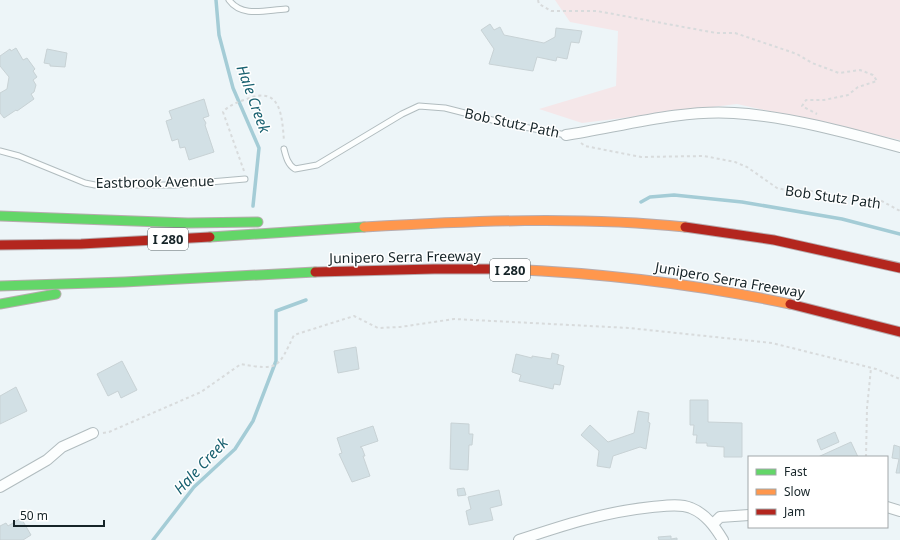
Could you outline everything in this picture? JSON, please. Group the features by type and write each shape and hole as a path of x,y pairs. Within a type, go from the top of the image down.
{"highway":[{"path":"0,216 188,223 271,223 336,228"},
{"name":"I 280","path":"0,246 131,241 336,228 560,221 645,224 721,231 801,245 900,268"},
{"name":"Junipero Serra Freeway","path":"0,286 420,270 497,269 575,273 728,292 802,306 900,332"},
{"path":"0,304 114,282"}],"street":[{"path":"566,134 677,116 733,112 809,125 900,147"},
{"path":"0,487 47,460 62,447 93,433"},
{"path":"519,540 566,524 616,511 666,505 690,507 713,524 723,540"},
{"path":"888,507 900,510"},
{"path":"713,524 720,517 748,515"}],"lane":[{"path":"229,0 233,6 242,11 251,12 286,8"},
{"name":"Bob Stutz Path","path":"284,149 291,167 295,169 317,166 402,114 419,106 446,108 508,124 566,134"},
{"name":"Eastbrook Avenue","path":"0,152 19,156 85,183 95,185 175,185 245,179"}],"path":[{"path":"538,0 539,4 551,11 597,12 716,33 735,33 798,54 812,63 839,73 860,70 872,76 876,81 858,88 848,95 824,100 806,100 802,106 820,115"},
{"path":"245,179 245,173 223,112 230,106 261,94 271,97 278,104 282,114 284,149"},
{"name":"Bob Stutz Path","path":"566,134 585,146 641,157 704,156 735,162 746,167 777,188 790,191 800,189 849,198 880,200 900,210"},
{"path":"93,433 109,432 201,392 241,364 266,368 282,361 294,335 354,316 378,328 400,327 454,319 629,328 772,343 871,368 900,379"},
{"path":"866,456 867,408 871,368"}],"shaded area":[{"path":"555,0 900,0 900,140 737,104 582,123 539,109 616,86 618,31 570,22"}],"building":[{"path":"490,24 494,30 500,27 504,35 544,43 555,37 556,28 582,31 579,43 571,42 567,59 557,57 556,61 537,57 533,71 489,64 494,49 481,30"},
{"path":"16,48 23,60 27,58 35,69 33,71 37,77 33,80 36,85 34,92 31,94 34,99 4,118 0,113 0,93 7,89 9,77 0,66 0,56 10,49 11,51"},
{"path":"47,49 67,53 65,67 50,66 50,64 44,63"},
{"path":"204,99 209,116 203,118 206,123 205,125 214,152 189,160 185,147 180,148 178,139 172,141 166,121 172,119 169,111"},
{"path":"356,347 359,369 338,373 334,351"},
{"path":"552,353 559,355 557,364 564,366 560,385 554,384 553,389 519,381 521,375 512,372 516,354 532,358 532,356 551,359"},
{"path":"122,361 137,390 121,398 118,391 108,396 97,374"},
{"path":"16,387 27,411 0,424 0,396"},
{"path":"690,400 708,400 708,422 742,423 742,457 724,457 724,447 707,446 707,443 696,443 697,435 693,435 694,425 690,425"},
{"path":"638,411 649,413 648,422 650,423 646,449 640,447 613,456 610,468 597,466 599,451 581,435 590,425 608,442 634,433"},
{"path":"451,423 469,424 469,434 473,434 472,445 469,445 468,470 450,469"},
{"path":"373,426 378,441 360,447 362,448 365,456 363,456 370,476 352,482 339,454 342,453 337,438"},
{"path":"835,432 839,442 821,450 817,440"},
{"path":"851,442 858,456 820,456"},
{"path":"894,445 900,447 900,473 896,473 899,459 892,458"},
{"path":"464,488 466,495 458,496 457,489"},
{"path":"499,490 502,505 490,508 493,520 469,525 466,511 471,509 468,497"},
{"path":"21,518 31,535 23,540 0,540 0,526 6,523 8,526"},
{"path":"671,536 671,539 677,538 677,540 659,540 658,537"}],"waterway":[{"name":"Hale Creek","path":"216,0 219,35 233,88 259,148 253,206"},
{"path":"641,202 650,197 674,195 742,202 842,219 900,234"},
{"name":"Hale Creek","path":"153,540 194,487 235,449 253,421 276,361 276,311 306,300"}],"traffic: fast":[{"path":"0,216 188,223 258,222"},
{"path":"210,237 364,227"},
{"path":"0,286 124,282 315,272"},
{"path":"0,304 56,294"}],"traffic: slow":[{"path":"364,227 484,221 605,222 685,227"},
{"path":"505,269 577,273 648,280 790,304"}],"traffic: jam":[{"path":"685,227 774,240 900,268"},
{"path":"0,245 81,244 210,237"},
{"path":"315,272 505,269"},
{"path":"790,304 900,332"}]}
